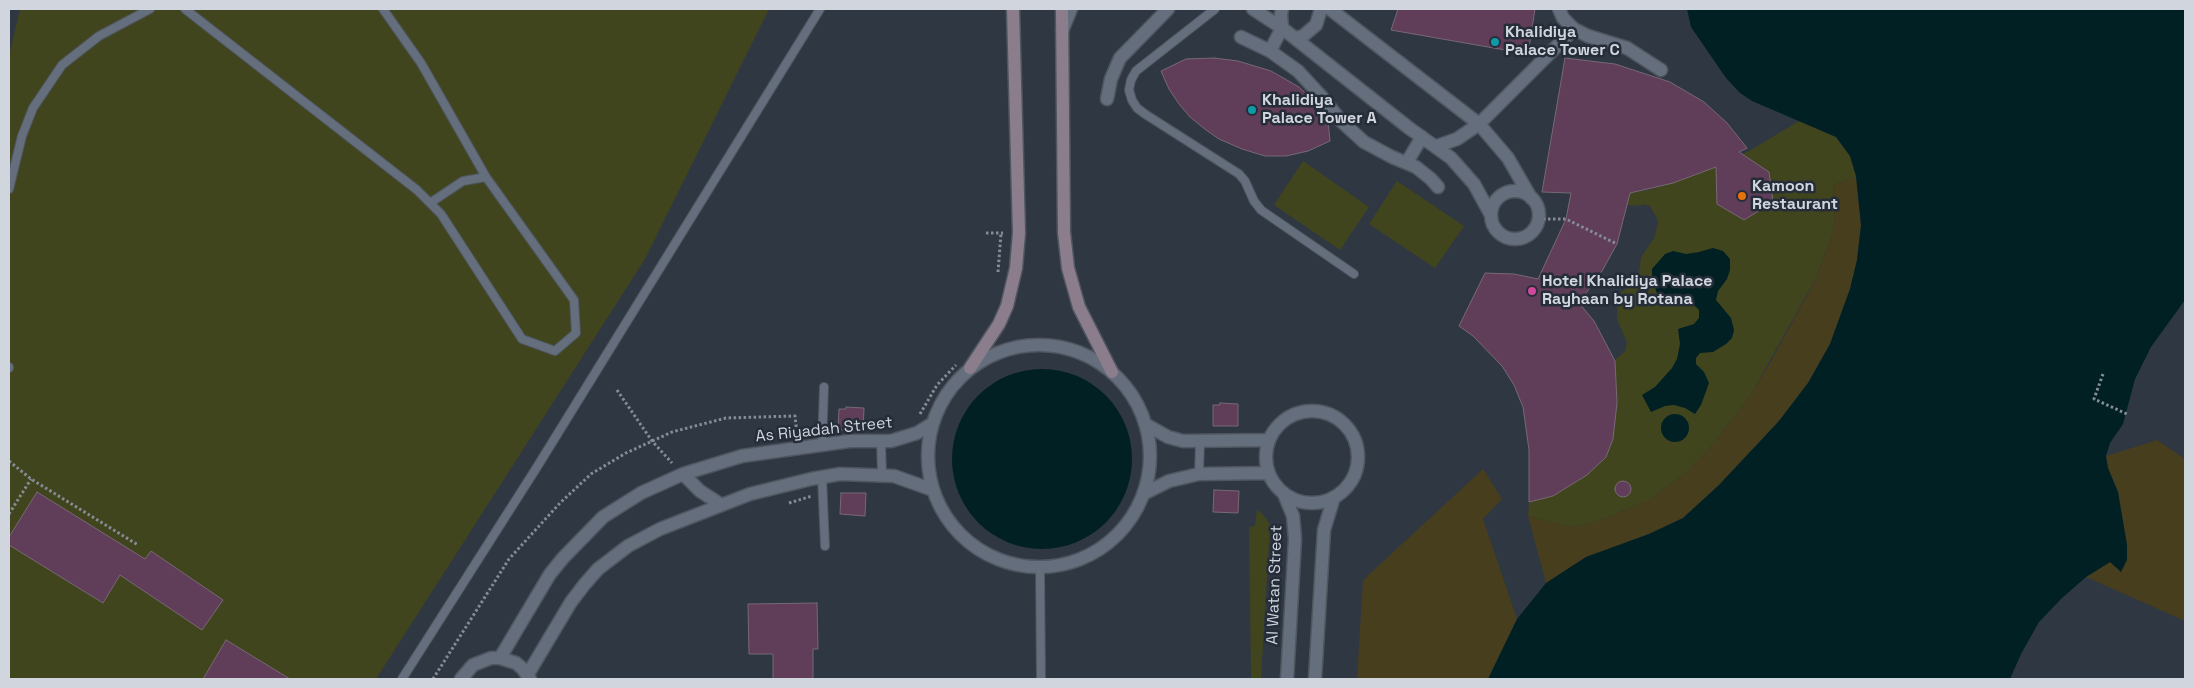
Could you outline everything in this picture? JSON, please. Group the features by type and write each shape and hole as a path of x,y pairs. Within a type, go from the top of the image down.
{"street":[{"path":"970,368 989,356 1010,349 1031,345 1053,346 1074,350 1095,359 1112,372 1126,387 1138,405 1145,424 1149,447 1149,471 1143,494 1129,520 1102,547 1083,558 1040,567 1019,566 1000,560 971,544 951,525 940,508 933,490 928,457 933,423 942,402 954,384 970,368 999,324 1007,306 1016,268 1019,232 1013,9"},
{"path":"1062,9 1064,232 1068,268 1079,307 1112,372"},
{"path":"1062,31 1071,9"},
{"path":"1107,99 1111,79 1120,58 1168,9"},
{"path":"1253,9 1282,28 1422,137 1437,146 1468,177 1483,199 1496,229 1509,238 1524,236 1536,226 1538,219 1536,204 1508,158 1479,124 1330,9"},
{"path":"1270,51 1282,28 1282,9"},
{"path":"1295,38 1303,36 1316,26 1321,9"},
{"path":"1558,9 1563,18 1574,29 1588,36 1627,48 1661,70"},
{"path":"1437,146 1457,139 1479,124 1574,29"},
{"path":"1241,37 1270,51 1311,83 1341,121 1364,142 1392,158 1407,162 1424,172 1438,187"},
{"path":"1407,162 1422,137"},
{"path":"1491,215 1496,200 1502,194 1517,191 1525,193 1531,198"},
{"path":"1310,410 1323,412 1344,423 1356,445 1358,456 1356,469 1344,490 1334,497 1322,502 1308,503 1296,500 1284,494 1268,474 1266,451 1269,440 1279,424 1298,412 1310,410"},
{"name":"As Riyadah Street","path":"500,658 550,574 582,536 618,506 683,474 742,456 850,441 882,443 909,436 933,423"},
{"path":"1145,424 1175,439 1200,441 1269,440"},
{"path":"461,679 465,672 481,660 500,658 516,663 529,677 572,602 598,570 628,546 644,537 720,504 750,494 822,477 850,473 882,474 906,479 933,490"},
{"path":"683,474 700,491 720,504"},
{"path":"1143,494 1169,481 1199,474 1268,474"},
{"name":"Al Watan Street","path":"1284,494 1293,516 1295,539 1287,679"},
{"path":"1315,679 1324,530 1334,497"}],"lane":[{"path":"9,189 22,136 33,108 62,65 99,36 150,9"},
{"path":"185,9 417,190 441,214 522,339 555,351 576,332 574,300 486,177 421,63 383,9"},
{"path":"402,679 537,467 820,9"},
{"path":"1215,9 1136,70 1131,80 1132,100 1137,108 1145,114 1239,174 1245,180 1254,201 1262,210 1354,274"},
{"path":"430,203 463,181 486,177"},
{"path":"822,445 824,387"},
{"path":"1199,474 1200,441"},
{"path":"882,443 882,474"},
{"path":"822,477 825,546"},
{"path":"1040,567 1041,679"}],"path":[{"path":"1538,219 1566,219 1617,244"},
{"path":"986,233 1002,233 998,276"},
{"path":"918,418 937,385 962,359"},
{"path":"2103,374 2094,398 2127,414"},
{"path":"617,390 652,441 683,474"},
{"path":"9,461 31,479 138,545"},
{"path":"9,514 31,479"}],"green space":[{"path":"20,9 769,9 645,259 376,679 9,679 9,56"},
{"path":"1799,121 1836,137 1850,156 1856,176 1833,185 1835,214 1832,235 1816,278 1750,396 1712,445 1685,473 1649,500 1593,523 1571,527 1528,516 1529,502 1553,496 1587,475 1606,457 1613,439 1617,403 1615,360 1625,351 1627,343 1617,319 1617,300 1620,293 1636,282 1641,257 1654,238 1658,224 1657,218 1650,206 1641,204 1641,206 1627,205 1627,194 1652,189 1711,169 1749,151"},
{"path":"1303,161 1369,207 1340,250 1274,205"},
{"path":"1397,181 1464,226 1435,268 1369,224"},
{"path":"1257,509 1270,525 1261,679 1251,679 1249,527 1255,526"}],"sand":[{"path":"1856,176 1861,225 1857,260 1850,289 1830,344 1808,383 1779,421 1719,485 1683,518 1649,534 1586,557 1546,583 1528,516 1571,527 1593,523 1649,500 1685,473 1712,445 1750,396 1771,361 1816,279 1832,235 1835,214 1833,185"},
{"path":"2157,440 2185,459 2185,621 2086,577 2110,562 2127,545 2118,492 2108,468 2106,456"},
{"path":"1483,469 1502,499 1483,519 1517,619 1488,679 1357,679 1363,580"}],"shaded area":[{"path":"1687,9 2185,9 2185,300 2151,347 2135,379 2123,424 2110,443 2106,456 2108,468 2118,492 2127,545 2127,560 2121,572 2110,562 2086,577 2062,598 2039,622 2021,654 2010,679 1488,679 1517,619 1546,583 1586,557 1649,534 1683,518 1719,485 1779,421 1808,383 1830,344 1850,289 1857,260 1861,225 1856,176 1850,156 1836,137 1752,101 1740,93 1726,78 1691,27"},
{"path":"1713,248 1723,251 1730,259 1730,270 1727,279 1718,291 1716,300 1731,318 1734,330 1732,338 1713,352 1700,353 1696,358 1696,364 1704,372 1709,383 1701,405 1695,414 1685,408 1674,405 1665,406 1651,412 1642,395 1655,387 1672,368 1677,359 1680,344 1678,329 1694,324 1699,318 1699,310 1695,306 1665,302 1658,296 1652,279 1652,269 1665,254 1673,251 1686,254"},
{"path":"1051,369 1060,370 1085,379 1106,395 1122,416 1131,441 1131,477 1122,502 1106,523 1085,539 1077,542 1060,548 1033,549 1024,548 999,539 972,516 962,502 953,477 952,450 953,441 962,416 985,389 999,379 1024,370"},
{"path":"1675,414 1685,418 1689,428 1685,438 1675,442 1665,438 1661,428 1665,418"}],"building":[{"name":"Khalidiya Palace Tower C","path":"1398,9 1535,9 1528,54 1391,30"},
{"name":"Khalidiya Palace Tower A","path":"1214,58 1238,61 1271,71 1299,87 1316,103 1328,121 1330,141 1308,151 1286,156 1265,156 1219,139 1206,130 1190,117 1179,104 1169,89 1161,71 1186,59"},
{"name":"Hotel Khalidiya Palace Rayhaan by Rotana","path":"1565,58 1615,64 1670,82 1704,102 1727,123 1747,148 1739,152 1769,172 1773,202 1744,220 1717,204 1716,167 1673,183 1630,193 1617,244 1602,271 1579,303 1594,321 1615,361 1617,403 1613,439 1606,457 1587,475 1553,496 1529,502 1529,450 1523,407 1514,385 1502,366 1473,336 1459,326 1485,273 1514,274 1538,279 1566,219 1571,193 1542,192"},
{"path":"1220,403 1238,404 1238,426 1213,426 1213,405 1220,405"},
{"path":"846,407 864,408 863,430 838,430 839,409 846,409"},
{"path":"1623,481 1629,483 1631,489 1629,495 1623,497 1617,495 1615,489 1617,483"},
{"path":"1214,490 1239,491 1238,513 1213,512"},
{"path":"37,492 145,559 151,551 223,600 202,630 120,575 103,603 9,545 9,537"},
{"path":"841,493 866,493 865,516 840,514"},
{"path":"817,603 818,649 813,649 813,679 773,679 773,654 749,654 748,604"},
{"path":"226,640 290,679 203,679"}],"place":[{"name":"Khalidiya Palace Tower C","path":"1495,42"},
{"name":"Khalidiya Palace Tower A","path":"1252,110"},
{"name":"Kamoon Restaurant","path":"1742,196"},
{"name":"Hotel Khalidiya Palace Rayhaan by Rotana","path":"1532,291"}]}
